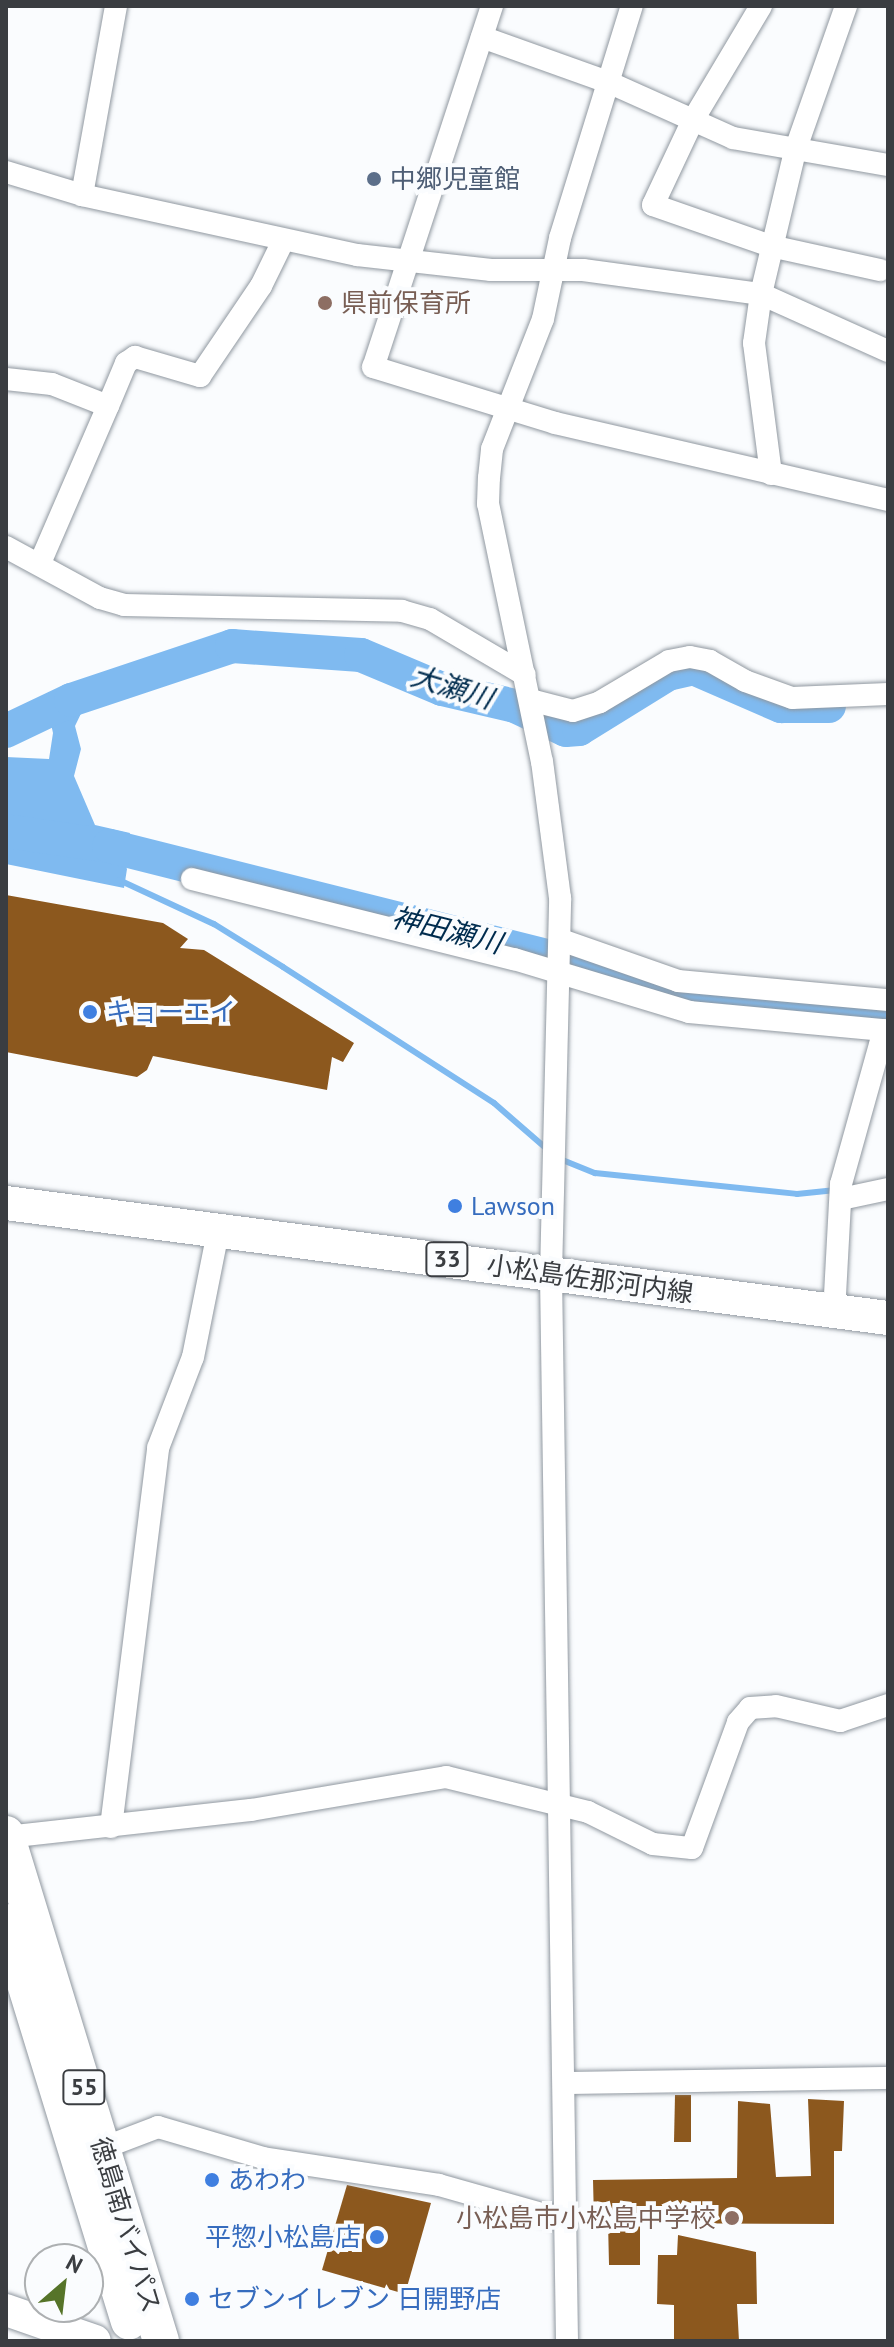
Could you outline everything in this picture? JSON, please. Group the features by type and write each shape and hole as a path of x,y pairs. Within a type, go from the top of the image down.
{"highway":[{"name":"徳島南バイパス","path":"6,1836 161,2341"},
{"name":"徳島南バイパス","path":"6,1922 137,2341"}],"main road":[{"name":"小松島佐那河内線","path":"6,1203 219,1227 888,1318"},
{"path":"6,2310 95,2341"}],"street":[{"path":"82,195 116,6"},
{"path":"492,6 411,260 373,367 508,408 888,500"},
{"path":"567,2341 551,1274 559,955 555,843 532,710 488,504 492,449 543,319 632,6"},
{"path":"761,6 693,120 653,205 771,246 880,270"},
{"path":"771,474 754,343 761,294 795,151 846,6"},
{"path":"482,37 608,82 733,138 888,165"},
{"path":"6,172 82,195 283,241 411,260 554,272 583,270 761,294 888,351"},
{"path":"40,563 126,363 135,357 200,376 261,286 283,241"},
{"path":"6,379 52,384 108,406"},
{"path":"6,547 100,598 124,605 402,611 430,619 525,675"},
{"path":"532,710 573,711 600,702 669,661 690,657 710,661 745,681 792,698 888,694"},
{"path":"192,879 678,981 888,1000"},
{"path":"559,955 689,1012 884,1030 841,1193 834,1312"},
{"path":"841,1193 888,1189"},
{"path":"111,1827 158,1448 193,1357 219,1227"},
{"path":"6,1836 251,1810 446,1777 559,1804 653,1844 692,1848 738,1722 750,1708 776,1706 840,1721 888,1705"},
{"path":"564,2083 888,2078"},
{"path":"103,2148 158,2127 263,2158 439,2185 566,2221"}],"water":[{"path":"92,677 96,693 89,697 75,726 81,749 74,776 95,825 130,833 122,859 127,869 124,888 6,864 6,757 49,759 53,733 51,724 43,724 6,738 6,722"}],"building":[{"path":"6,895 163,923 188,939 180,948 204,950 354,1043 343,1062 332,1057 327,1090 153,1056 147,1070 137,1077 6,1052"},
{"path":"675,2095 691,2095 691,2142 674,2142"},
{"path":"808,2099 844,2101 842,2151 834,2151 834,2224 640,2223 640,2265 609,2265 608,2222 594,2221 593,2180 737,2178 738,2101 770,2104 776,2177 811,2176"},
{"name":"平惣小松島店","path":"347,2185 431,2203 405,2294 322,2270"},
{"path":"678,2235 756,2252 757,2304 737,2304 739,2341 674,2341 674,2305 657,2304 658,2255 677,2255"}],"waterway":[{"name":"大瀬川","path":"6,731 71,700 232,646 361,655 442,689 515,706 566,730 579,729 668,674 693,668 781,706 829,706"},
{"name":"神田瀬川","path":"6,831 109,846 572,962 644,991 717,1004 888,1016"},
{"path":"119,880 214,924 283,967 494,1103 548,1150"},
{"path":"560,1159 595,1173 797,1194 836,1190"}],"place":[{"name":"中郷児童館","path":"374,179"},
{"name":"県前保育所","path":"325,303"},
{"name":"キョーエイ","path":"90,1012"},
{"name":"Lawson","path":"455,1206"},
{"name":"あわわ","path":"212,2180"},
{"name":"小松島市小松島中学校","path":"732,2218"},
{"name":"平惣小松島店","path":"377,2237"},
{"name":"セブンイレブン 日開野店","path":"192,2299"}]}
